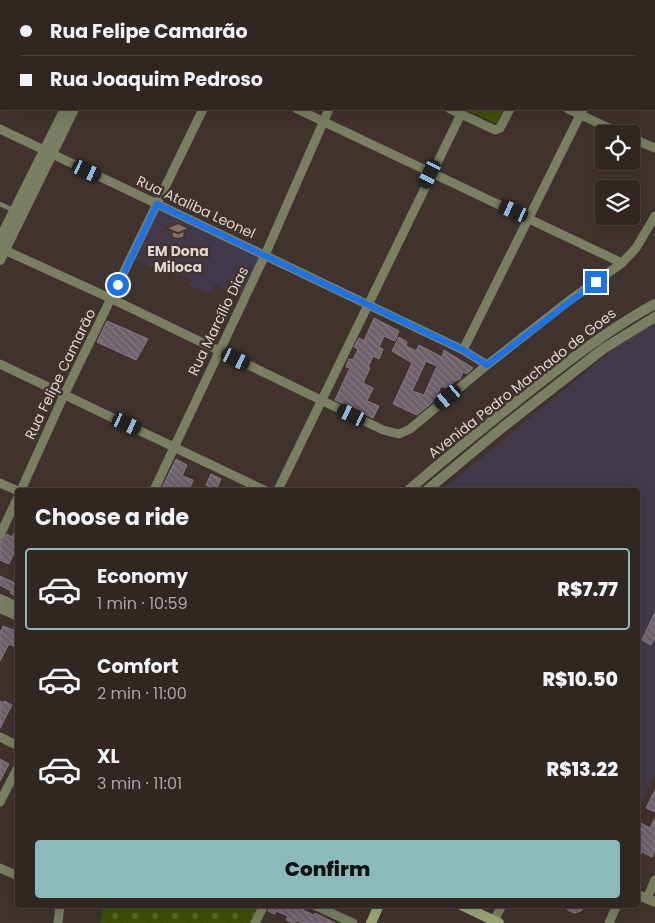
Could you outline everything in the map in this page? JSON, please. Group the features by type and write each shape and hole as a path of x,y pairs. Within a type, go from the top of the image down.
{"main road":[{"path":"371,923 378,908"},
{"path":"467,908 496,922"}],"street":[{"path":"0,260 2,249 48,153 65,110"},
{"path":"0,239 14,211 73,110"},
{"name":"Rua Felipe Camarão","path":"20,488 203,110"},
{"path":"299,110 430,174 530,218 622,263"},
{"name":"Rua Marcílio Dias","path":"155,488 218,350 265,255 328,110"},
{"path":"452,110 495,130 500,128 509,110"},
{"path":"463,350 582,112 606,125"},
{"path":"279,488 430,174 461,114"},
{"name":"Rua Ataliba Leonel","path":"0,129 463,350 487,365"},
{"path":"640,142 655,148"},
{"path":"2,249 112,298 394,434 404,433 570,300 622,263 636,248 655,216"},
{"name":"Avenida Pedro Machado de Goes","path":"411,488 458,448 575,356 629,318 655,304"},
{"name":"Avenida Pedro Machado de Goes","path":"429,488 502,427 597,353 633,328 655,316"},
{"path":"0,364 260,488"},
{"path":"0,483 15,489"},
{"path":"0,535 15,503"},
{"path":"0,599 15,606"},
{"path":"0,608 15,615"},
{"path":"0,737 15,744"},
{"path":"0,802 15,773"},
{"path":"0,868 15,875"},
{"path":"646,898 655,880"},
{"path":"58,923 60,908"},
{"path":"255,923 262,908"},
{"path":"320,908 353,923"},
{"path":"496,922 501,908"},
{"path":"609,923 616,908"}],"lane":[{"path":"0,204 14,211"}],"shaded area":[{"name":"EM Dona Miloca","path":"158,207 265,255 244,298 215,285 211,294 189,285 191,280 180,274 176,277 131,258"},
{"path":"655,321 655,774 640,807 640,488 444,488 638,329"}],"green space":[{"path":"466,110 504,110 497,124"},
{"path":"103,908 258,908 250,923 100,923"}],"building":[{"path":"374,318 399,331 395,341 384,336 379,347 383,349 379,359 373,356 363,383 373,388 367,401 379,406 373,418 335,400 350,368 346,367 349,359 353,360 358,349 354,347 359,338 364,341"},
{"path":"107,321 148,339 136,360 97,342"},
{"path":"399,337 407,342 406,346 416,351 419,345 442,357 444,350 473,368 467,374 463,372 460,379 455,381 448,389 441,386 435,400 417,415 393,404 412,363 392,351","holes":["426,361 437,366 424,395 412,391"]},
{"path":"176,459 187,465 182,476 193,480 190,488 162,488"},
{"path":"211,474 221,479 217,488 206,485"},
{"path":"15,531 15,553 9,564 0,560 0,541 7,534 12,537"},
{"path":"0,576 15,583 15,596 10,593 11,591 0,585"},
{"path":"655,612 655,637 651,645 642,640"},
{"path":"3,626 15,631 15,647 9,644 0,661 0,633"},
{"path":"0,701 12,705 0,728"},
{"path":"0,759 9,764 0,781"},
{"path":"655,790 655,812 646,808"},
{"path":"655,818 655,850 652,857 642,852 640,856 640,823 650,828"},
{"path":"269,908 304,908 303,910 314,915 315,913 335,923 302,923 298,921 293,923 286,920 288,916 276,911 275,914 268,911"},
{"path":"566,908 584,908 575,913"}],"place":[{"name":"EM Dona Miloca","path":"178,231"}],"route":[{"path":"118,285 157,204 463,350 487,365 596,282"}]}
